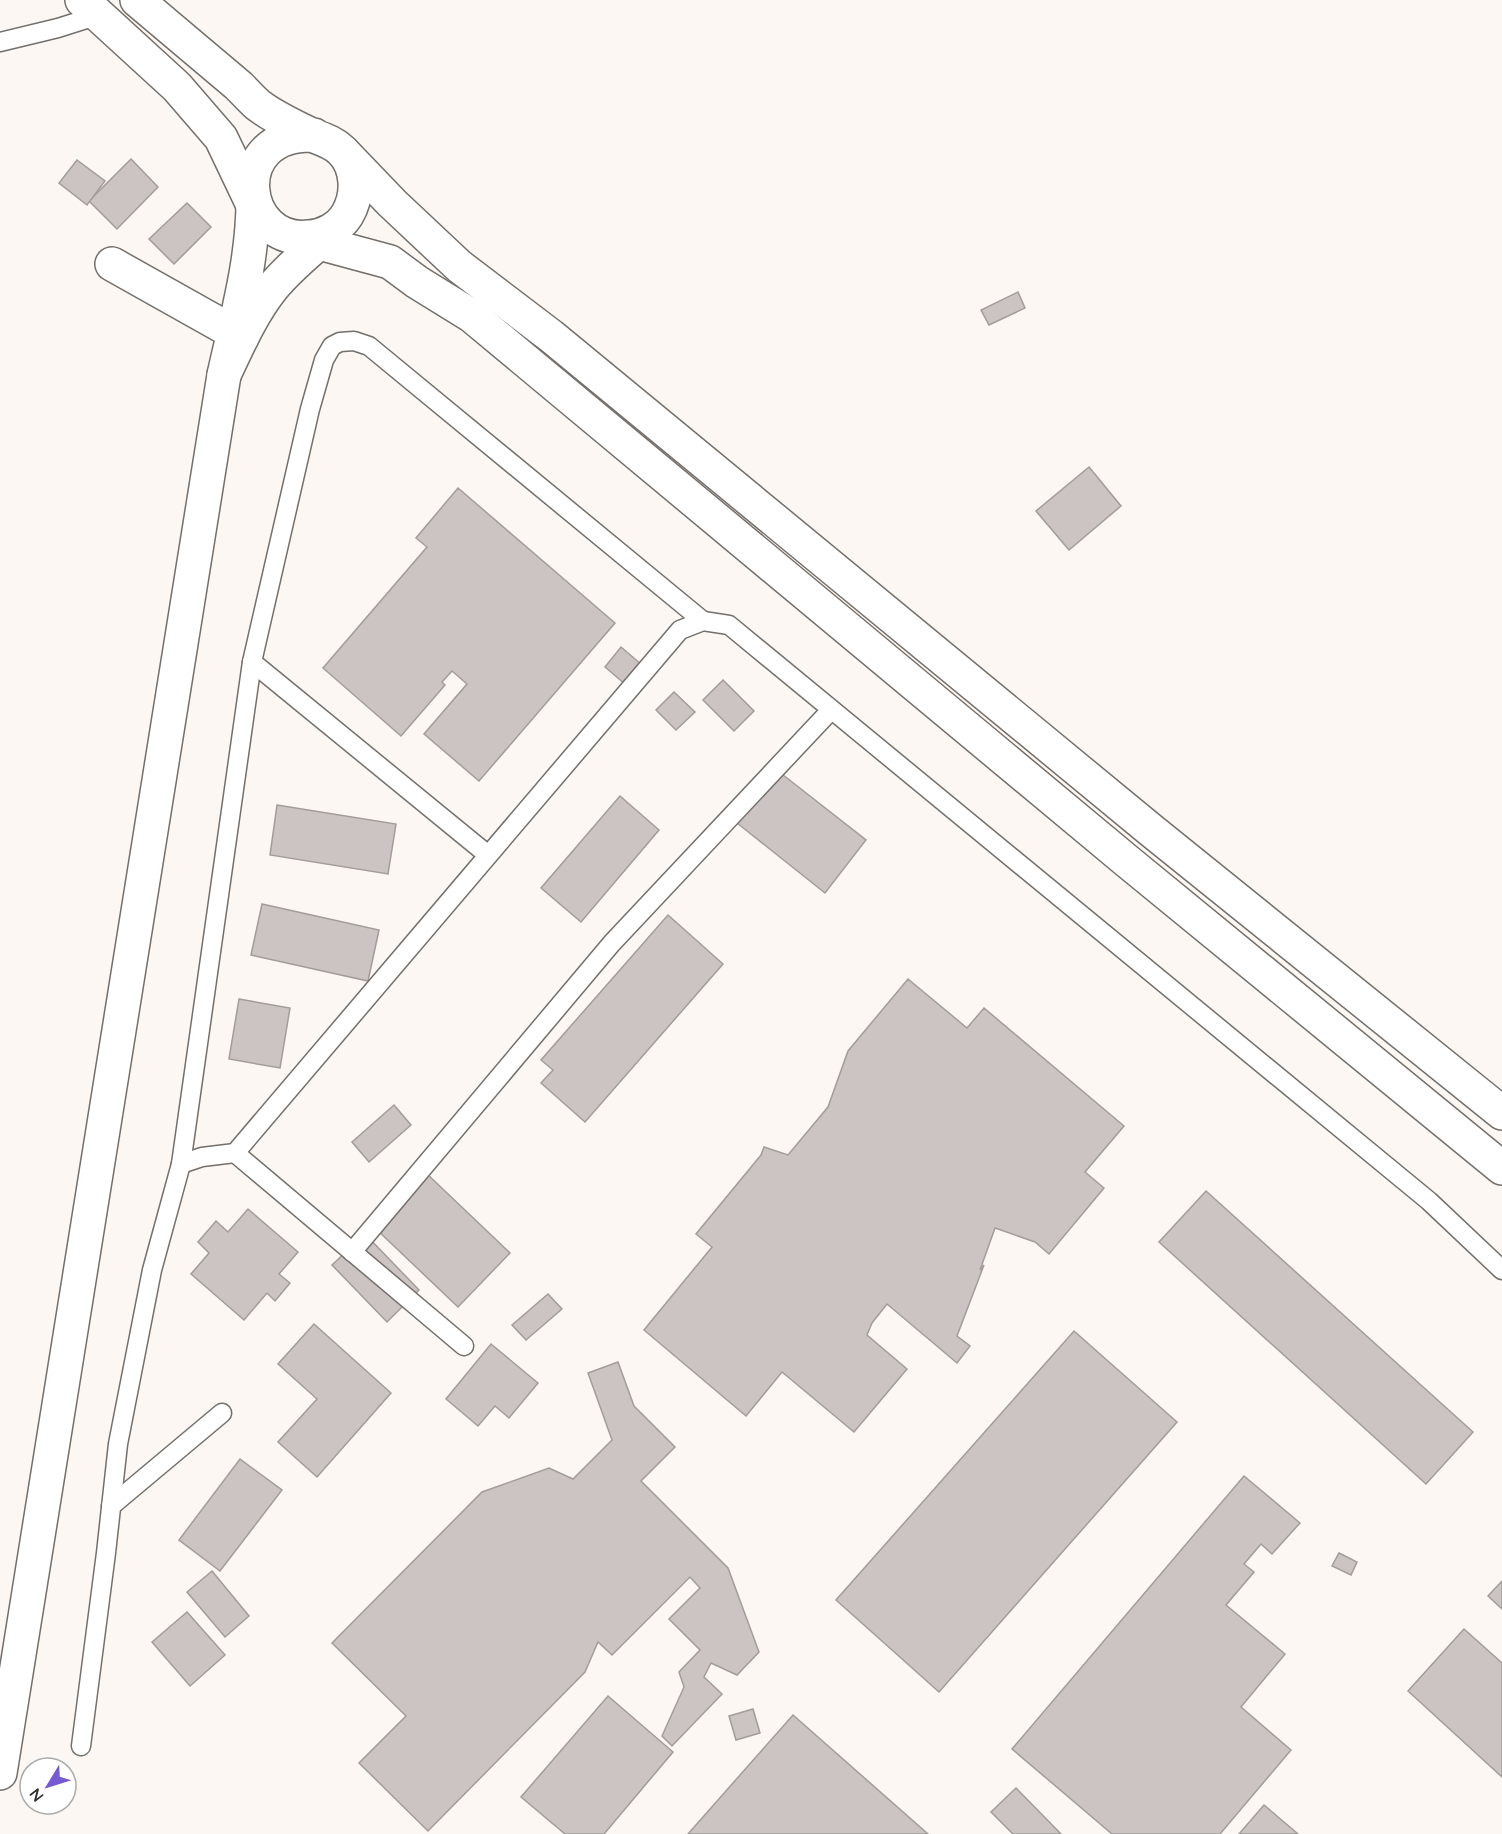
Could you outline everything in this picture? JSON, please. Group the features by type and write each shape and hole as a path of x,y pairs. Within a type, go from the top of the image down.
{"main road":[{"path":"137,0 259,106 329,141 343,152 392,203 459,266 551,336 1152,831 1502,1113"},
{"path":"91,7 177,87 221,138 255,204 270,225 284,234 318,236 390,262 417,282 472,316 1118,853 1502,1168"},
{"path":"0,1773 224,375 238,335 255,204 252,178 257,162 267,149 281,139 297,135 314,135"},
{"path":"238,335 274,285 318,236 346,217 354,201 356,184 352,167 343,152"},
{"path":"112,264 238,335"}],"lane":[{"path":"0,42 58,28 91,7"},
{"path":"81,1746 118,1444 152,1270 181,1164 252,662 310,409 324,360 332,346 340,342 354,341 369,346 703,621"},
{"path":"181,1164 202,1157 235,1153 680,630 703,621 729,625 1420,1194 1502,1270"},
{"path":"252,662 488,855"},
{"path":"352,1252 612,943 831,710"},
{"path":"235,1153 464,1346"},
{"path":"111,1506 222,1413"}],"building":[{"path":"131,159 158,187 117,229 89,201"},
{"path":"77,160 105,181 87,205 59,183"},
{"path":"187,203 211,227 174,264 149,239"},
{"path":"1018,292 1025,308 989,325 981,310"},
{"path":"1089,467 1121,506 1069,550 1036,511"},
{"path":"458,488 615,623 479,781 424,734 467,684 452,671 442,682 445,685 401,736 323,668 427,547 416,538"},
{"path":"621,647 642,665 626,685 605,667"},
{"path":"723,680 754,711 734,731 703,700"},
{"path":"674,692 695,712 676,730 656,710"},
{"path":"778,771 866,840 825,893 737,823"},
{"path":"620,796 659,830 581,922 541,888"},
{"path":"277,805 396,824 388,874 270,855"},
{"path":"262,904 379,930 368,981 251,955"},
{"path":"668,915 723,964 585,1122 541,1083 553,1070 541,1060"},
{"path":"908,979 967,1028 984,1008 1124,1126 1085,1172 1104,1188 1049,1254 1035,1242 995,1228 980,1270 984,1265 957,1336 970,1346 957,1363 887,1304 872,1323 867,1335 907,1369 854,1432 782,1372 746,1416 644,1330 712,1247 696,1234 761,1155 764,1147 788,1155 828,1107 848,1051"},
{"path":"239,999 290,1008 280,1068 229,1059"},
{"path":"394,1105 411,1125 369,1162 352,1142"},
{"path":"425,1172 510,1253 458,1307 374,1227"},
{"path":"1206,1191 1473,1432 1426,1484 1159,1242"},
{"path":"248,1209 298,1252 279,1274 290,1283 275,1301 267,1293 244,1320 191,1274 209,1253 198,1242 216,1221 228,1232"},
{"path":"365,1234 419,1290 387,1322 332,1265"},
{"path":"548,1294 562,1309 526,1340 512,1325"},
{"path":"314,1324 391,1393 317,1477 278,1442 317,1399 278,1364"},
{"path":"1074,1331 1177,1422 939,1692 836,1600"},
{"path":"491,1344 538,1383 509,1418 495,1406 478,1426 446,1399"},
{"path":"618,1362 634,1406 675,1447 641,1481 728,1568 759,1652 737,1675 711,1663 704,1677 722,1694 672,1746 662,1736 684,1687 679,1672 700,1650 669,1619 700,1588 690,1577 612,1655 598,1642 585,1672 428,1831 359,1763 406,1716 332,1643 482,1492 549,1468 573,1479 612,1440 588,1373"},
{"path":"240,1459 282,1490 220,1571 179,1540"},
{"path":"1244,1476 1300,1523 1272,1554 1261,1544 1244,1564 1254,1572 1226,1605 1285,1654 1241,1707 1291,1750 1220,1834 1112,1834 1012,1749"},
{"path":"1339,1553 1357,1562 1351,1575 1332,1566"},
{"path":"212,1571 249,1616 225,1637 187,1592"},
{"path":"1502,1581 1502,1609 1488,1596"},
{"path":"187,1612 225,1655 190,1686 152,1642"},
{"path":"1464,1629 1502,1663 1502,1777 1408,1691"},
{"path":"608,1696 673,1752 604,1834 565,1834 521,1797"},
{"path":"753,1709 760,1733 736,1740 729,1716"},
{"path":"793,1715 928,1834 688,1834"},
{"path":"1016,1788 1061,1834 1013,1834 991,1812"},
{"path":"1264,1805 1298,1834 1239,1834"}]}
